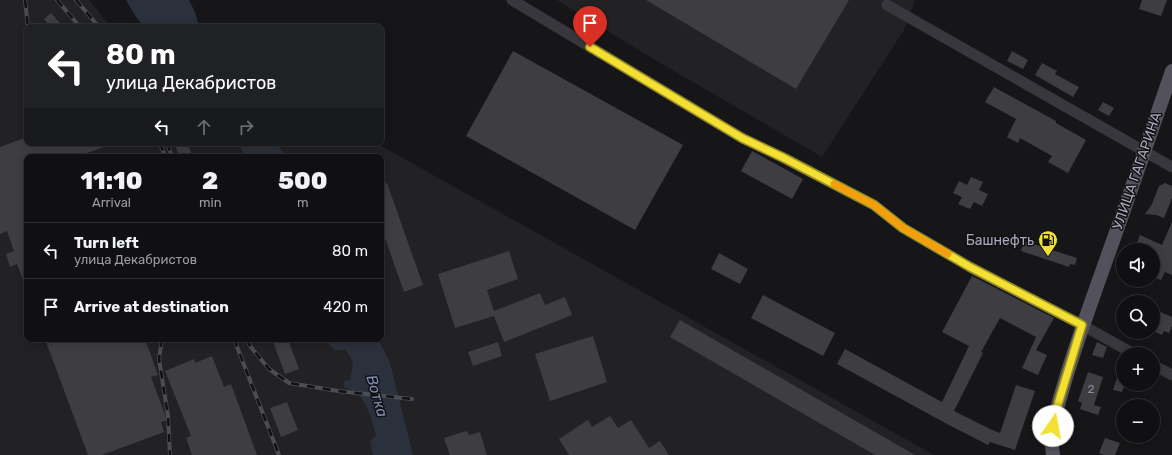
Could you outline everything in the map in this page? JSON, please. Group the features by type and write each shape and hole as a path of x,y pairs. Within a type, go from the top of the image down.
{"main road":[{"name":"УЛИЦА ГАГАРИНА","path":"1053,455 1052,440 1054,419 1067,372 1082,325 1172,71"}],"street":[{"path":"512,0 742,138 874,205 903,228 970,267 1121,347"},
{"path":"887,5 1172,167"},
{"path":"1160,369 1172,375"}],"shaded area":[{"path":"0,0 89,0 109,24 24,24 24,146 381,146 934,455 0,455"},
{"path":"557,0 915,0 904,30 822,157 650,57"}],"water":[{"path":"126,0 189,0 198,24 142,24"},
{"path":"240,146 279,146 284,154 244,154"},
{"name":"Вотка","path":"328,342 380,342 390,363 413,455 373,455 370,441 376,435 367,408 358,394 344,387 344,381 350,380 353,362 346,350 334,350"}],"building":[{"path":"646,0 849,0 796,89"},
{"path":"1142,0 1167,0 1161,16 1139,9"},
{"path":"51,13 60,23 48,24 44,19"},
{"path":"513,51 683,145 635,230 466,136"},
{"path":"1012,51 1028,60 1023,69 1007,61"},
{"path":"1042,63 1057,71 1055,74 1079,87 1073,97 1035,75"},
{"path":"994,87 1056,121 1056,123 1086,140 1068,173 1048,162 1052,156 1020,138 1018,143 1007,137 1016,119 985,102"},
{"path":"1103,102 1114,108 1109,116 1098,110"},
{"path":"24,138 24,146 106,146 84,154 24,154 24,283 17,264 10,267 6,254 14,251 7,231 0,234 0,147"},
{"path":"175,146 188,146 192,154 179,154"},
{"path":"752,151 803,179 792,199 741,171"},
{"path":"971,177 983,182 979,190 988,194 982,206 974,202 970,209 958,204 962,197 953,193 959,181 967,185"},
{"path":"387,183 423,285 404,292 384,235 384,184"},
{"path":"1165,183 1172,186 1172,198 1164,218 1156,215 1145,214 1152,204 1159,186"},
{"path":"1172,222 1172,275 1165,272 1161,280 1160,244 1162,245"},
{"path":"1140,235 1158,243 1137,243"},
{"path":"1024,241 1077,258 1075,265 1070,264 1069,267 1021,251"},
{"path":"509,251 518,279 487,290 494,311 540,293 545,305 565,297 572,315 504,342 494,316 455,328 438,274"},
{"path":"719,253 748,269 740,284 711,269"},
{"path":"972,276 1054,318 1036,350 1047,355 1038,375 1022,368 1036,337 1000,318 981,352 983,353 954,411 1000,433 1016,385 1035,391 1015,450 990,442 988,445 837,364 845,349 942,402 969,346 942,332"},
{"path":"763,295 835,333 823,356 751,318"},
{"path":"1160,312 1172,317 1172,326 1169,333 1164,331 1162,335 1160,334"},
{"path":"680,320 915,455 875,455 670,337"},
{"path":"593,336 607,382 550,401 535,354"},
{"path":"46,342 146,342 158,375 151,377 167,420 161,422 164,432 102,455 88,455"},
{"path":"273,342 289,342 299,369 285,374"},
{"path":"498,342 502,356 473,366 468,352"},
{"path":"1097,342 1107,347 1103,358 1092,355"},
{"path":"212,356 224,387 231,384 257,455 192,455 186,438 191,436 165,371 194,359 195,363"},
{"path":"1088,372 1103,377 1094,405 1101,407 1098,415 1080,409 1082,403 1078,401"},
{"path":"1116,381 1116,391 1113,390"},
{"path":"287,402 298,430 281,437 270,408"},
{"path":"610,416 618,428 631,420 649,448 660,441 669,455 569,455 559,439 588,420 592,427"},
{"path":"466,431 470,435 480,432 487,455 450,455 444,438"},
{"path":"1105,438 1116,442 1116,443 1120,443 1115,455 1104,455 1099,453"}],"railway":[{"path":"25,0 28,24"},
{"path":"57,0 77,24"},
{"path":"76,0 96,24"},
{"path":"161,146 164,154"},
{"path":"168,146 171,154"},
{"path":"162,342 159,359 168,416 170,455"},
{"path":"235,342 279,455"},
{"path":"248,342 269,369 289,383 338,391 412,399"}],"slow traffic":[{"path":"834,184 874,205 903,228 948,254"}],"place":[{"name":"Башнефть","path":"1048,257"}],"route":[{"path":"590,47 742,138 874,205 903,228 970,267 1082,325 1067,372 1053,426"}]}
